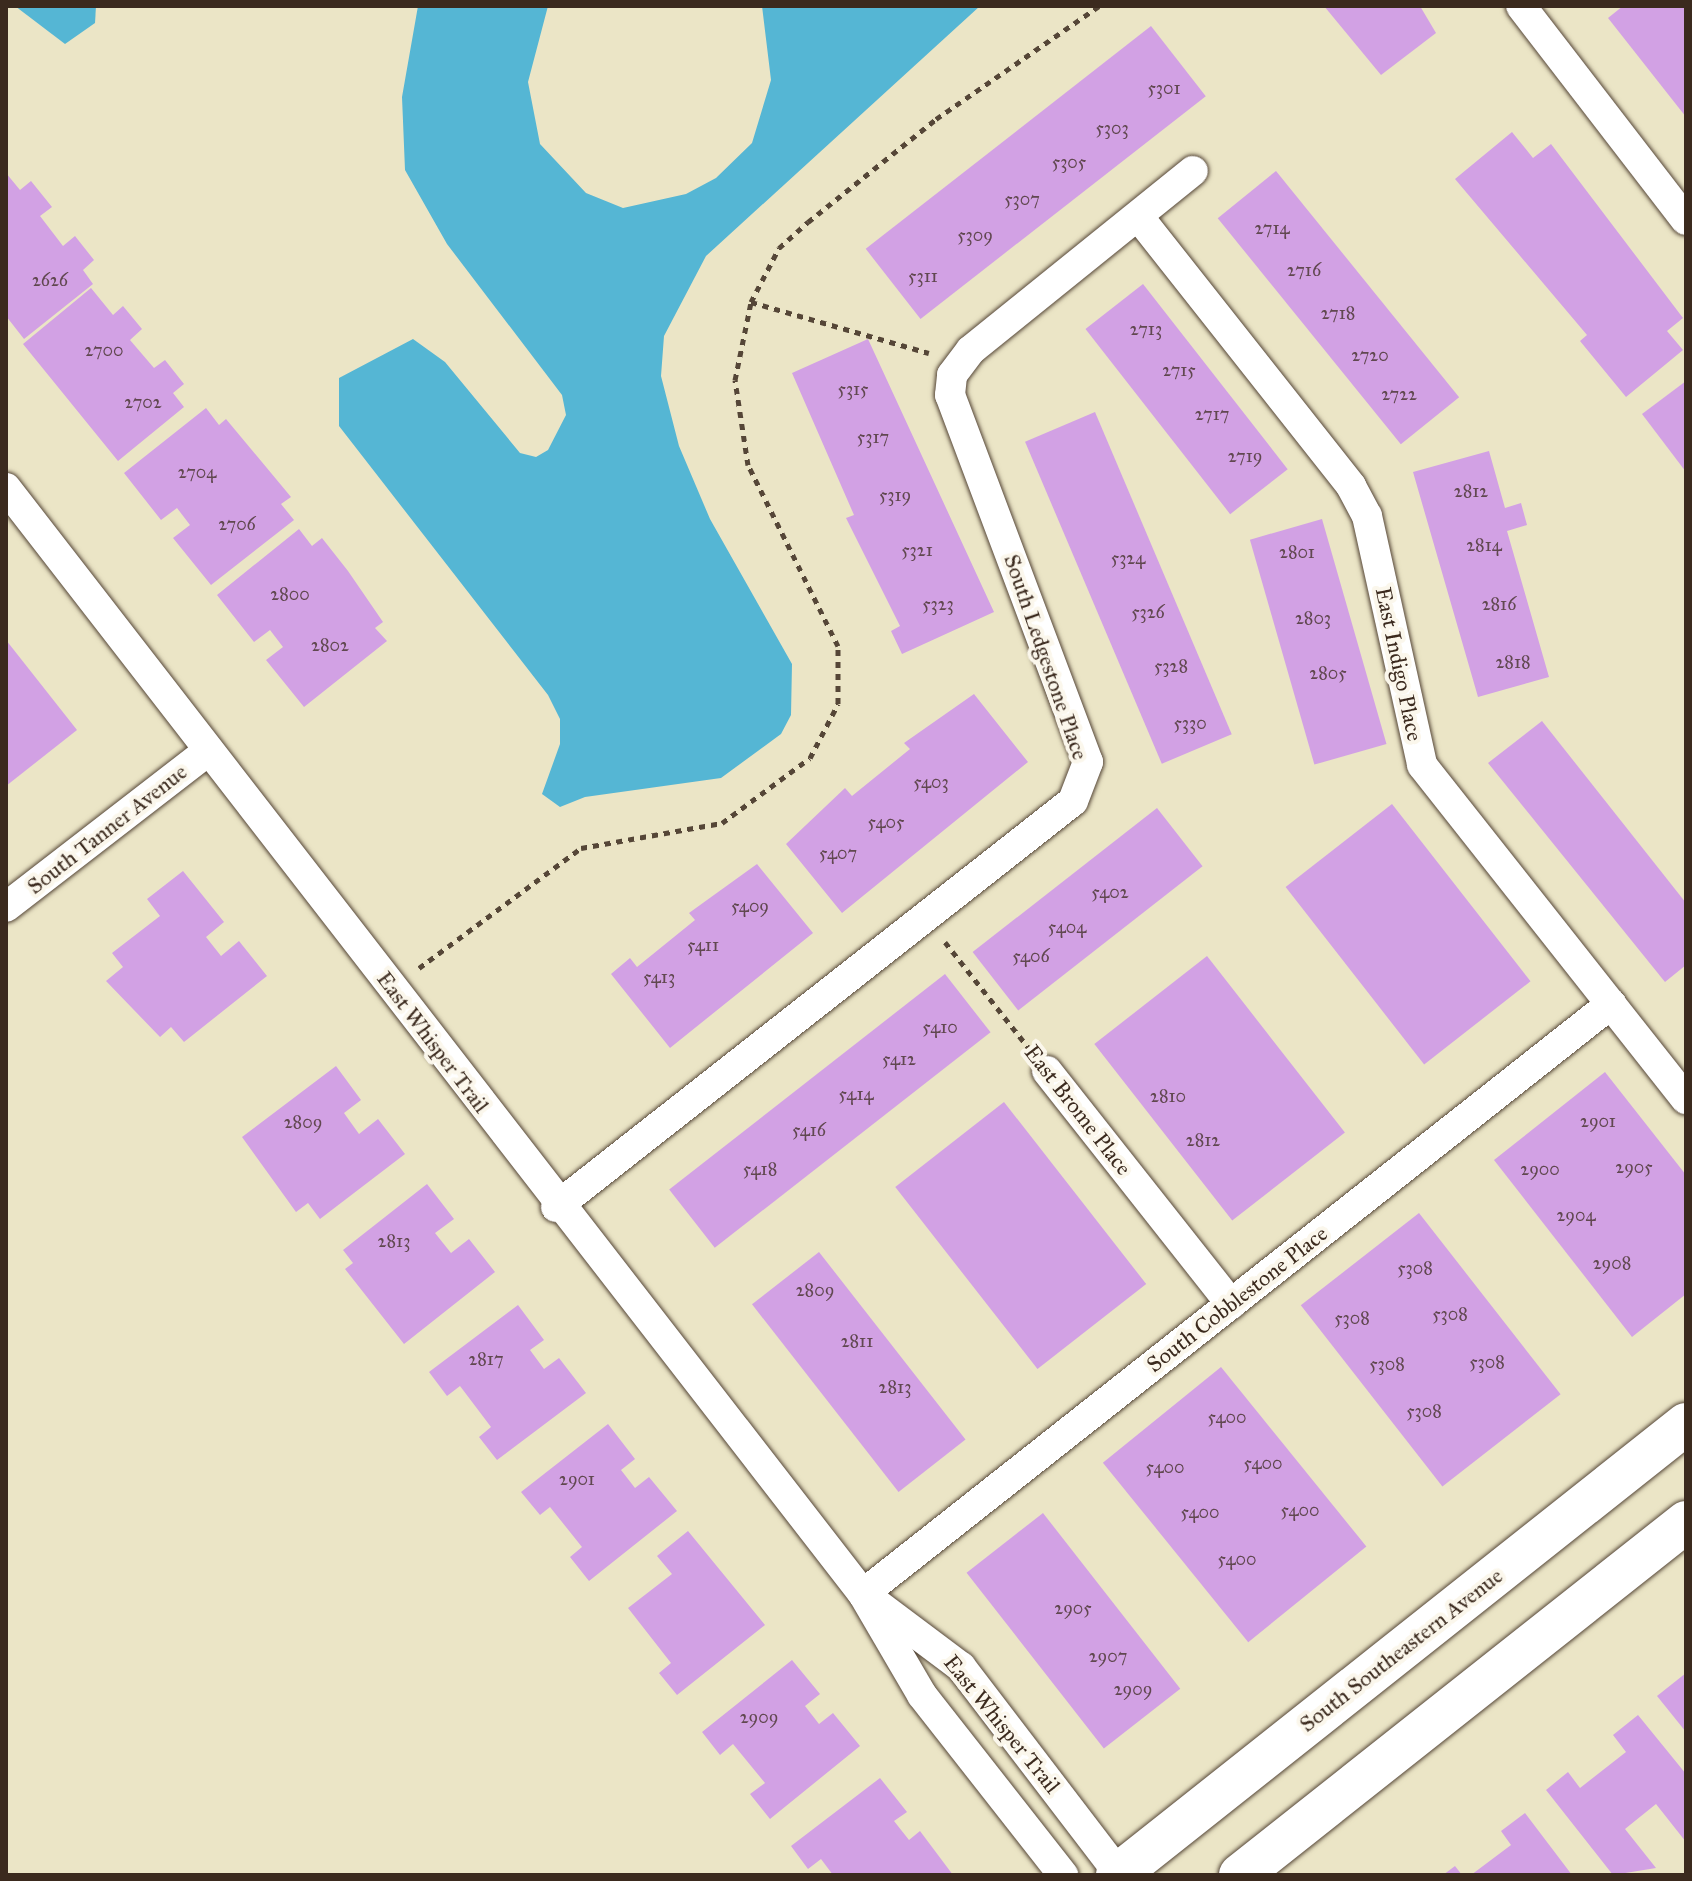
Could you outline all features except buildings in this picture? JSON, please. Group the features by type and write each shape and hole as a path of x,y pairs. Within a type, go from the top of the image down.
{"main road":[{"name":"South Southeastern Avenue","path":"1119,1874 1686,1424"},
{"path":"1240,1875 1686,1522"}],"street":[{"path":"1521,6 1686,220"},
{"path":"957,361 1193,171"},
{"name":"East Indigo Place","path":"1138,216 1351,486 1367,516 1422,765 1686,1099"},
{"name":"South Ledgestone Place","path":"556,1207 1073,801 1088,762 950,395 957,361"},
{"name":"East Whisper Trail","path":"6,488 393,988 556,1207 863,1594 922,1695 1063,1875"},
{"name":"South Tanner Avenue","path":"6,907 208,751"},
{"name":"South Cobblestone Place","path":"863,1594 1611,1004"},
{"name":"East Brome Place","path":"1047,1071 1231,1304"},
{"name":"East Whisper Trail","path":"863,1594 961,1667 1119,1874"}],"path":[{"path":"393,988 581,848 722,823 781,785 825,734 838,704 838,646 755,479 739,422 738,342 751,302 779,248 808,222 936,119 1099,6"},
{"path":"751,302 957,361"},
{"name":"East Brome Place","path":"924,916 1047,1071"}],"water":[{"path":"15,6 96,6 95,23 65,44"},
{"path":"418,6 548,6 528,82 540,144 586,193 623,208 686,194 716,178 752,143 771,80 762,6 980,6 706,256 664,336 661,376 679,446 710,519 792,664 791,715 781,734 721,778 585,797 560,807 542,794 560,744 560,719 548,695 339,426 339,378 413,339 445,362 520,453 536,457 548,450 566,415 562,395 447,244 405,170 402,97"}]}
